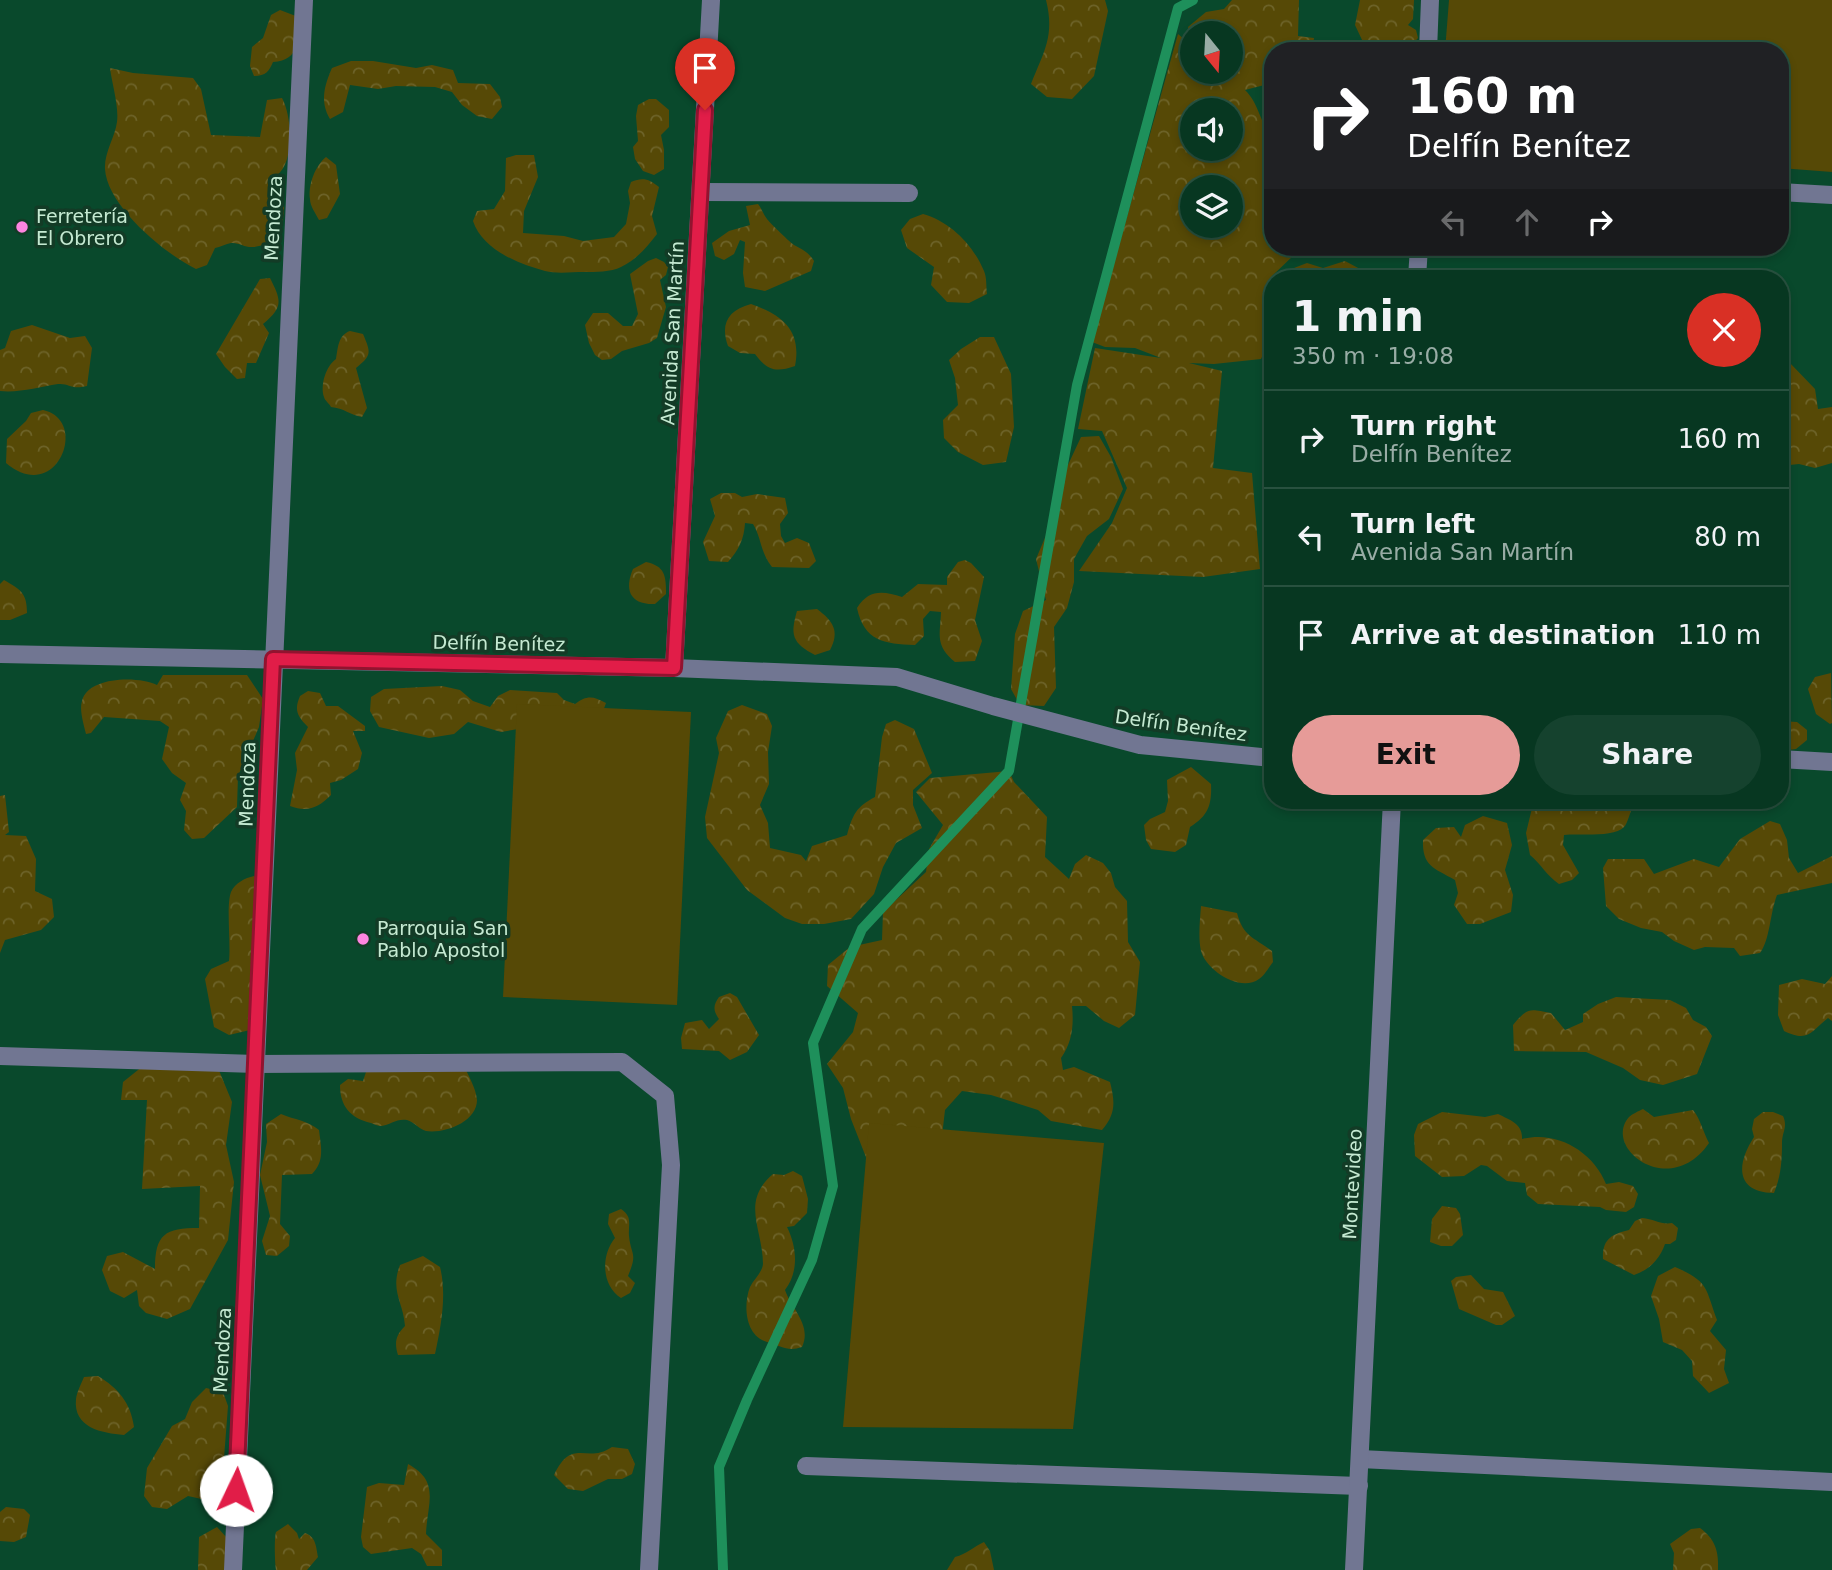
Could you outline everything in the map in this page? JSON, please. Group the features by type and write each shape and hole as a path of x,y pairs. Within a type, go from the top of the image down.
{"street":[{"name":"Mendoza","path":"233,1570 304,0"},
{"name":"Avenida San Martín","path":"674,668 710,0"},
{"path":"1428,42 1430,0"},
{"path":"701,192 909,193"},
{"path":"1789,193 1832,195"},
{"name":"Delfín Benítez","path":"0,654 674,668 897,677 1140,745 1264,757"},
{"path":"1789,760 1832,762"},
{"name":"Montevideo","path":"1354,1570 1392,809"},
{"path":"0,1056 256,1064 622,1062 665,1097 671,1165 649,1570"},
{"path":"1360,1460 1832,1482"},
{"path":"806,1466 1359,1486"}],"green space":[{"path":"1046,0 1105,0 1108,11 1094,76 1072,99 1047,97 1031,84 1049,34"},
{"path":"1232,0 1299,0 1298,36 1314,38 1313,42 1264,42 1264,85 1245,90 1254,102 1264,125 1264,256 1293,256 1278,270 1264,270 1264,352 1261,359 1214,364 1189,363 1222,371 1213,468 1252,473 1260,569 1203,577 1079,571 1112,523 1127,488 1102,431 1078,429 1095,348 1161,358 1135,348 1105,347 1092,342 1178,34 1180,84 1243,84 1243,21 1195,21 1206,12 1224,9"},
{"path":"1360,0 1414,0 1413,19 1408,25 1416,30 1418,38 1415,42 1363,42 1355,25"},
{"path":"1449,0 1832,0 1832,172 1789,169 1789,42 1446,42"},
{"path":"280,10 301,18 296,47 289,57 273,62 266,72 254,76 250,66 252,47 263,38 271,15"},
{"path":"351,61 373,61 416,68 432,65 453,70 458,83 490,84 500,97 502,107 492,119 477,116 462,105 452,92 435,87 396,86 378,89 350,85 343,112 330,119 324,100 329,75 332,68"},
{"path":"110,68 133,73 193,78 201,89 211,135 260,137 267,100 282,98 288,116 290,139 286,161 276,176 284,208 279,230 273,238 265,244 253,247 229,243 215,248 207,265 196,269 154,241 126,213 108,183 105,169 117,116"},
{"path":"649,99 656,99 669,110 669,127 661,135 664,169 654,175 643,171 635,159 633,147 638,141 638,105"},
{"path":"534,155 538,177 524,211 523,233 564,236 583,241 614,237 626,224 631,182 642,179 659,187 652,216 657,234 632,261 608,271 550,272 502,254 484,240 473,221 477,211 494,209 505,191 506,158"},
{"path":"326,157 336,165 340,194 327,218 319,220 311,204 310,188 316,171"},
{"path":"758,204 771,223 814,261 811,271 765,291 745,287 745,242 740,240 734,254 724,260 715,256 712,243 729,231 750,225 746,206"},
{"path":"923,214 952,229 974,252 984,271 987,294 969,303 947,302 931,285 934,267 907,248 901,230 910,219"},
{"path":"656,258 668,267 666,275 660,280 666,307 657,338 622,351 611,359 602,360 595,355 589,343 585,325 593,313 608,313 623,326 632,326 638,314 630,274"},
{"path":"1345,261 1360,270 1293,270 1307,263 1323,268"},
{"path":"270,278 278,303 274,313 263,324 269,333 256,363 247,363 245,378 237,379 216,354 260,279"},
{"path":"751,304 772,313 792,333 796,353 795,366 772,369 755,354 740,353 728,346 725,331 728,319 737,310"},
{"path":"32,325 70,338 85,336 92,348 87,386 58,384 0,391 0,350 5,348 11,331"},
{"path":"350,331 363,334 369,350 365,360 356,368 367,408 362,417 331,407 323,392 329,366 336,359 341,339"},
{"path":"980,337 994,337 1011,374 1014,427 1006,462 983,465 958,452 944,438 943,420 958,405 955,378 949,360"},
{"path":"1789,362 1815,389 1818,409 1832,407 1832,463 1815,468 1799,464 1789,465"},
{"path":"43,410 57,417 64,429 65,443 53,468 40,474 24,473 6,463 7,439 31,413"},
{"path":"1099,436 1111,457 1123,489 1109,519 1087,536 1074,559 1074,582 1067,608 1054,627 1056,688 1044,706 1020,705 1011,689 1015,634 1023,611 1046,600 1036,559 1047,533 1067,467 1081,437"},
{"path":"721,493 735,493 742,497 757,494 785,498 788,513 780,524 781,536 785,543 797,538 809,543 816,561 809,568 772,567 753,524 745,523 740,544 728,562 709,561 703,542 715,516 710,499"},
{"path":"965,560 984,577 975,620 982,641 975,661 955,662 944,650 940,640 941,612 930,611 923,619 924,636 915,645 885,642 865,628 857,608 866,597 883,593 902,597 918,584 947,585 947,577 958,562"},
{"path":"646,562 661,569 665,577 666,594 655,604 640,602 629,590 633,569"},
{"path":"4,580 22,593 27,606 27,613 10,620 0,620 0,584"},
{"path":"817,609 831,622 834,637 830,650 815,655 797,642 794,626 797,611"},
{"path":"1831,673 1830,724 1816,714 1808,689 1815,677"},
{"path":"163,675 247,675 263,699 259,727 238,776 237,807 204,838 192,839 184,830 186,811 180,800 186,783 172,773 162,759 169,727 160,721 104,717 91,733 86,734 81,705 86,693 94,687 115,680 139,680 157,685"},
{"path":"442,686 460,690 473,701 490,707 498,696 510,690 557,693 564,700 575,704 590,698 606,703 602,714 501,732 468,722 454,734 429,738 379,727 370,711 371,697 384,689"},
{"path":"308,691 320,693 326,706 338,706 365,726 365,731 353,731 362,753 358,769 341,780 330,783 331,795 322,803 313,808 302,809 290,806 297,770 295,753 308,727 299,716 297,705 300,696"},
{"path":"517,704 691,712 677,1005 503,997"},
{"path":"742,705 767,714 772,726 768,752 769,784 760,805 768,823 770,848 801,855 806,861 812,846 847,835 856,812 875,797 886,724 895,720 914,729 932,773 913,790 913,805 922,828 896,843 883,867 874,894 851,919 824,924 802,924 785,918 747,890 707,838 705,817 719,753 716,738 728,711"},
{"path":"1789,722 1797,722 1807,730 1807,740 1796,749 1789,750"},
{"path":"1191,767 1211,784 1208,809 1201,819 1190,827 1186,845 1175,852 1151,849 1146,840 1144,825 1165,812 1168,801 1167,780"},
{"path":"1009,771 1014,782 1047,817 1045,857 1069,879 1075,864 1086,855 1103,863 1111,873 1115,887 1127,901 1128,942 1140,962 1135,1015 1119,1028 1104,1021 1086,1006 1072,1006 1071,1034 1061,1058 1063,1070 1074,1067 1110,1082 1112,1113 1102,1130 1051,1121 1038,1110 991,1095 962,1091 945,1110 942,1136 871,1170 851,1119 843,1088 827,1064 853,1032 858,1013 827,986 828,965 850,947 882,940 883,912 926,872 929,849 943,825 916,792 930,778"},
{"path":"5,795 9,832 5,835 26,836 36,859 35,891 52,899 54,917 41,930 5,940 0,953 0,796"},
{"path":"1532,809 1631,811 1625,826 1613,833 1564,835 1563,845 1579,873 1572,880 1559,884 1530,855 1526,833"},
{"path":"1483,816 1507,823 1512,845 1505,870 1513,895 1511,912 1480,924 1467,924 1454,905 1458,893 1455,880 1435,869 1427,861 1423,840 1436,828 1454,827 1461,837 1465,825"},
{"path":"1770,821 1780,824 1787,840 1789,858 1798,873 1832,856 1832,883 1777,895 1766,941 1760,953 1740,956 1734,948 1705,947 1694,950 1662,932 1641,928 1619,919 1606,906 1603,868 1608,859 1644,859 1654,874 1694,859 1719,867 1740,839"},
{"path":"254,876 271,892 250,1030 229,1035 214,1027 205,979 211,969 229,961 231,892 241,881"},
{"path":"1201,906 1237,913 1246,931 1272,951 1273,962 1261,977 1251,983 1234,981 1217,972 1204,958 1200,946"},
{"path":"1832,976 1832,1021 1828,1018 1804,1036 1784,1031 1778,1015 1779,985 1802,979 1825,984"},
{"path":"730,993 737,997 759,1035 747,1052 730,1060 719,1051 682,1049 681,1038 685,1023 702,1020 709,1029 719,1019 714,1008 717,1000"},
{"path":"1616,997 1670,1000 1686,1008 1693,1020 1706,1027 1712,1036 1697,1074 1663,1085 1640,1080 1623,1068 1586,1052 1514,1051 1513,1025 1526,1012 1533,1010 1551,1013 1565,1030 1583,1022 1583,1014 1598,1004"},
{"path":"153,1058 218,1068 232,1102 226,1145 234,1182 228,1240 190,1309 167,1319 146,1313 139,1306 137,1290 124,1298 110,1291 102,1270 107,1256 123,1252 155,1269 157,1248 164,1235 178,1229 199,1228 200,1186 142,1189 147,1100 121,1100 123,1082"},
{"path":"463,1064 475,1091 476,1108 466,1120 442,1131 426,1131 410,1121 403,1120 379,1126 357,1118 344,1105 342,1099 340,1085 348,1079 363,1081 368,1066"},
{"path":"1643,1109 1654,1117 1693,1110 1709,1143 1693,1160 1676,1167 1659,1168 1644,1163 1632,1154 1625,1142 1623,1129 1629,1117"},
{"path":"1442,1112 1485,1117 1498,1114 1518,1126 1522,1139 1548,1138 1572,1146 1592,1162 1606,1184 1619,1182 1633,1186 1638,1194 1634,1207 1626,1212 1600,1207 1538,1204 1527,1195 1525,1183 1507,1181 1487,1166 1481,1165 1464,1176 1442,1177 1415,1156 1414,1135 1418,1124"},
{"path":"1763,1112 1783,1116 1785,1123 1781,1168 1774,1193 1752,1187 1743,1174 1744,1157 1754,1137 1754,1119"},
{"path":"281,1114 319,1130 321,1154 319,1164 312,1174 282,1175 280,1224 290,1236 289,1246 277,1256 266,1255 262,1241 270,1216 260,1175 267,1142 266,1124"},
{"path":"869,1123 1104,1143 1073,1429 843,1427"},
{"path":"793,1171 802,1176 808,1199 807,1213 794,1226 787,1227 795,1259 793,1275 785,1290 805,1332 802,1347 788,1349 760,1339 754,1333 748,1319 747,1302 750,1287 763,1264 755,1206 758,1195 763,1184 773,1174 784,1175"},
{"path":"1442,1206 1456,1208 1460,1214 1463,1235 1452,1246 1430,1242 1432,1219"},
{"path":"621,1209 629,1218 633,1258 628,1276 635,1283 630,1293 621,1298 610,1286 605,1261 615,1238 608,1224 609,1214"},
{"path":"1642,1218 1672,1223 1678,1228 1676,1240 1665,1244 1653,1263 1634,1275 1603,1259 1603,1252 1609,1238 1629,1230 1635,1221"},
{"path":"423,1256 440,1267 442,1278 442,1310 435,1354 398,1355 397,1339 405,1326 397,1289 397,1274 400,1265"},
{"path":"1675,1267 1694,1277 1704,1287 1717,1320 1710,1331 1726,1350 1724,1369 1729,1383 1709,1393 1693,1376 1692,1361 1682,1350 1663,1342 1651,1296 1658,1276"},
{"path":"1471,1275 1484,1289 1503,1292 1515,1316 1502,1325 1496,1325 1459,1309 1451,1281 1456,1277"},
{"path":"98,1376 112,1386 127,1403 134,1427 124,1435 98,1430 84,1423 79,1417 76,1399 84,1377"},
{"path":"206,1388 223,1392 228,1406 222,1484 206,1500 188,1496 167,1509 152,1507 144,1496 147,1468 172,1426 185,1419 192,1402"},
{"path":"612,1447 628,1449 635,1464 632,1474 622,1479 608,1479 583,1491 568,1489 554,1475 567,1457 580,1453 603,1452"},
{"path":"408,1464 425,1478 428,1486 430,1494 426,1534 442,1550 442,1566 427,1566 421,1554 412,1548 371,1554 363,1547 361,1537 367,1487 379,1483 404,1485"},
{"path":"6,1507 24,1509 30,1515 26,1537 14,1542 0,1541 0,1512"},
{"path":"288,1524 299,1539 305,1533 315,1542 318,1557 307,1570 276,1570 276,1532"},
{"path":"217,1527 228,1539 235,1570 198,1570 199,1537"},
{"path":"1700,1528 1715,1546 1718,1570 1673,1570 1674,1553 1670,1544 1691,1529"},
{"path":"984,1542 990,1551 994,1570 947,1570 955,1557"}],"waterway":[{"path":"723,1570 719,1467 812,1260 833,1186 813,1043 862,929 1009,771 1077,385 1178,8 1193,0"}],"place":[{"name":"Ferretería El Obrero","path":"22,227"},
{"name":"Parroquia San Pablo Apostol","path":"363,939"}],"route":[{"path":"236,1490 273,659 674,668 705,110"}]}
